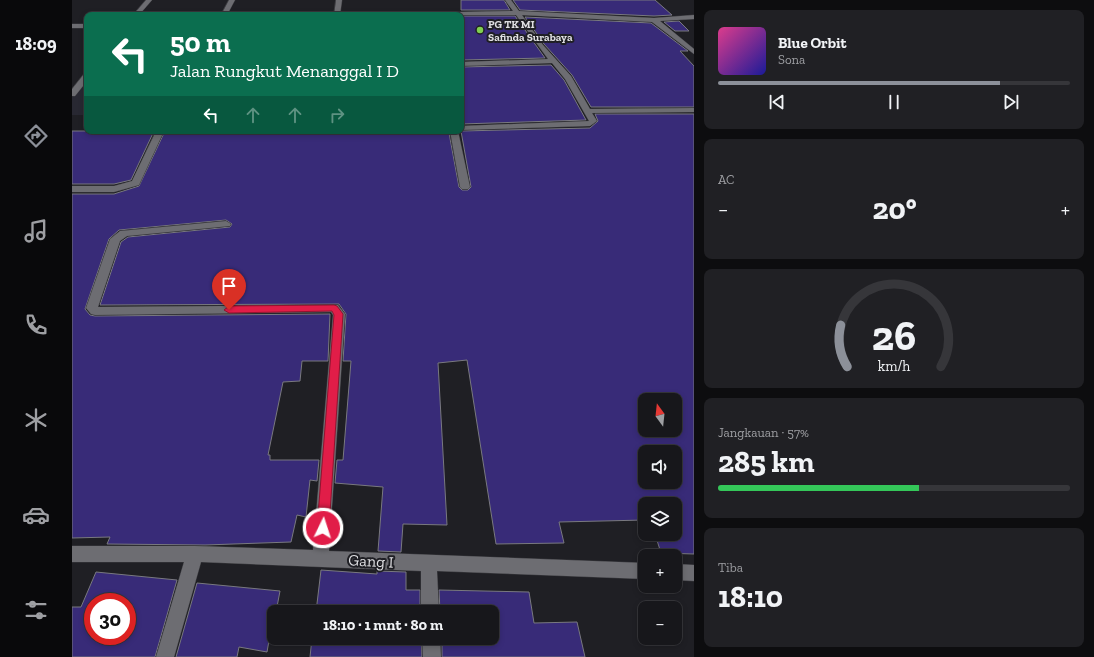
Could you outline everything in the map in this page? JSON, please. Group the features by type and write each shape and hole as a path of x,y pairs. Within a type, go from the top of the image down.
{"street":[{"path":"139,12 149,0"},
{"path":"226,12 232,0"},
{"path":"337,12 339,0"},
{"path":"464,128 590,124 593,118 568,78 554,62 508,0"},
{"path":"464,14 518,13 654,20 694,17"},
{"path":"654,20 694,52"},
{"path":"72,26 84,26"},
{"path":"464,64 554,62"},
{"path":"72,94 84,80"},
{"path":"588,111 694,110"},
{"path":"72,189 119,188 129,187 136,183 159,134"},
{"path":"455,134 465,187"},
{"path":"226,224 124,233 115,239 92,308 95,311 334,308 337,311 339,314 320,559"},
{"name":"Gang I","path":"72,554 195,554 638,571"},
{"path":"165,657 195,554"},
{"path":"429,564 430,605"},
{"path":"682,572 694,573"},
{"path":"431,645 432,657"}],"shaded area":[{"path":"84,82 84,115 72,115 72,97"}],"building":[{"path":"461,0 504,0 510,10 461,10"},
{"path":"513,0 655,0 672,15 654,16 520,10"},
{"path":"464,16 515,16 545,58 464,60"},
{"path":"525,17 651,23 688,51 680,51 694,66 694,107 591,107 572,75 544,44"},
{"path":"679,21 689,31 675,31 664,22"},
{"path":"551,65 564,80 586,120 464,124 464,67"},
{"path":"595,114 694,114 694,554 682,554 682,549 660,549 657,541 682,541 682,497 638,497 638,520 559,522 564,543 496,544 467,360 438,363 447,525 403,524 401,552 378,551 383,487 335,483 337,460 343,460 351,361 343,361 346,314 339,304 100,305 121,242 128,237 230,227 232,224 226,220 119,230 109,239 85,309 90,315 95,316 330,314 328,361 302,361 300,381 283,382 268,455 270,455 270,460 319,460 317,481 310,480 306,517 297,515 291,542 205,545 107,544 110,537 72,538 72,194 114,194 139,186 164,134 449,134 459,187 462,190 468,190 471,187 462,134 464,134 464,131 590,128 598,121"},
{"path":"72,131 84,131 84,134 153,134 131,180 114,184 72,184"},
{"path":"321,570 377,574 377,571 406,572 406,590 420,590 420,605 317,605"},
{"path":"96,572 177,580 155,657 72,657 72,607 81,607 84,600 84,645 136,645 136,593 87,593"},
{"path":"197,583 280,591 277,605 267,605 267,645 268,645 267,652 239,647 237,657 176,657"},
{"path":"439,590 529,592 534,623 577,622 585,657 442,657 442,645 499,645 499,605 440,605"},
{"path":"311,645 421,645 422,657 310,657"}],"place":[{"name":"PG TK MI Safinda Surabaya","path":"480,30"}],"route":[{"path":"229,310 334,308 339,314 323,528"}]}
